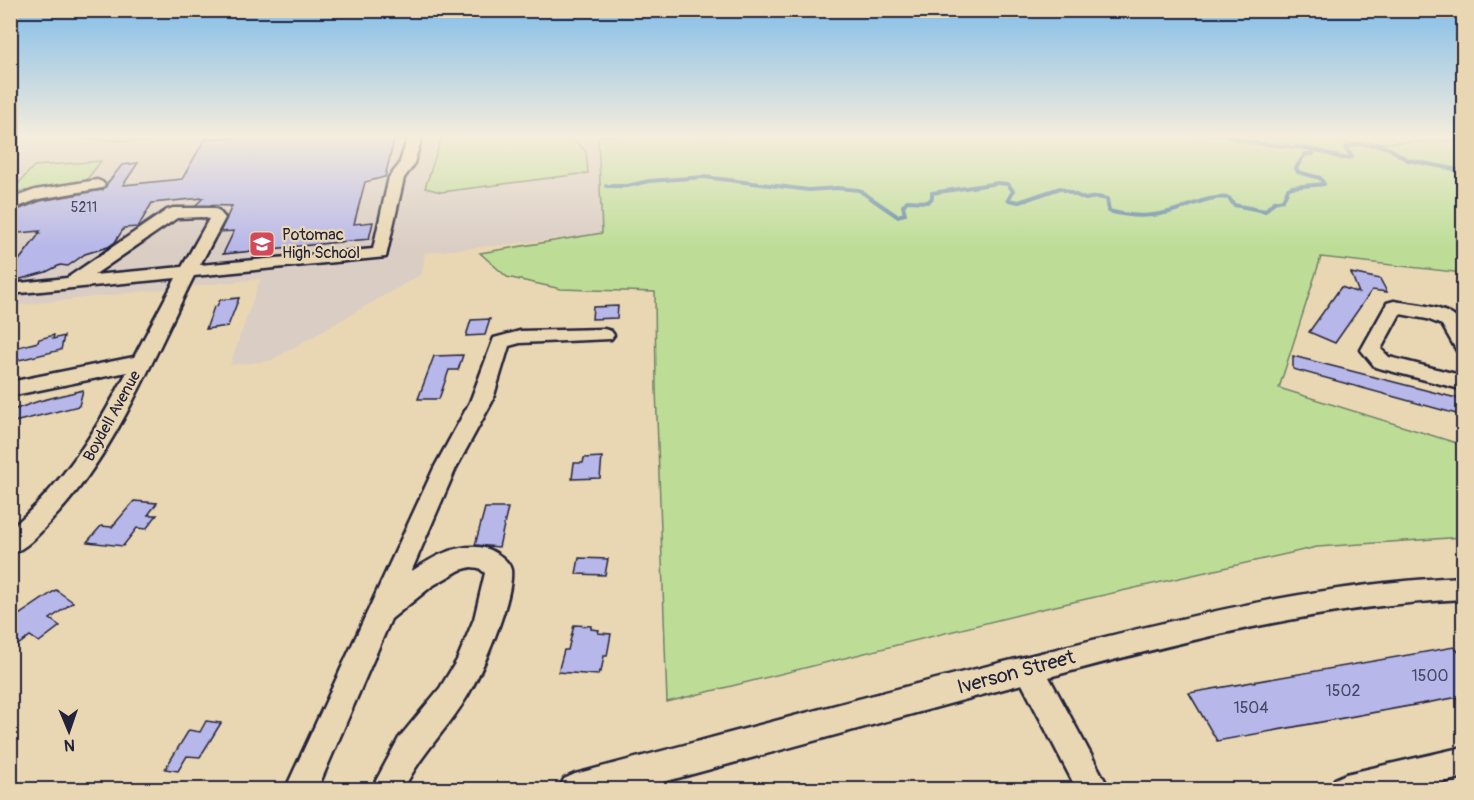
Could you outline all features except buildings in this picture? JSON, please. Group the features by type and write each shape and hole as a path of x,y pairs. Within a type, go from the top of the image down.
{"street":[{"path":"10,289 380,253 397,177 400,173"},
{"path":"10,205 34,195 97,185"},
{"name":"Boydell Avenue","path":"10,544 45,513 73,483 114,419 188,270 217,218 212,213 181,212 163,218 73,282"},
{"path":"1464,347 1449,321 1432,314 1394,308 1371,350 1382,362 1464,383"},
{"path":"301,789 446,468 481,402 501,342 520,337 604,335"},
{"path":"10,389 81,373 141,363"},
{"path":"381,612 431,572 455,558 475,556 491,561 498,569 496,592 468,669 450,699 425,728 397,769 387,789"},
{"name":"Iverson Street","path":"575,789 1210,622 1283,607 1418,589 1464,588"},
{"path":"1029,668 1094,789"},
{"path":"1346,789 1464,762"}],"shaded area":[{"name":"Potomac High School","path":"10,173 600,173 602,234 425,253 422,274 270,361 230,365 260,279 11,306"}],"green space":[{"path":"28,173 92,173 82,186 11,192"},
{"path":"430,173 585,173 441,192 425,188"},
{"path":"600,173 1463,173 1463,273 1321,257 1279,388 1463,445 1463,537 1317,547 1042,609 667,702 656,388 655,292 561,289 507,277 480,253 602,233"}],"waterway":[{"path":"606,186 627,186 649,181 704,177 809,190 837,188 859,190 897,216 905,214 903,206 907,201 928,202 932,198 932,193 998,183 1008,184 1013,191 1008,200 1019,202 1060,188 1085,199 1097,197 1107,199 1109,211 1144,216 1161,214 1223,197 1229,198 1234,205 1265,211 1274,202 1283,200 1288,189 1292,187 1324,184 1320,178 1303,173"}],"place":[{"name":"Potomac High School","path":"262,244"}]}
